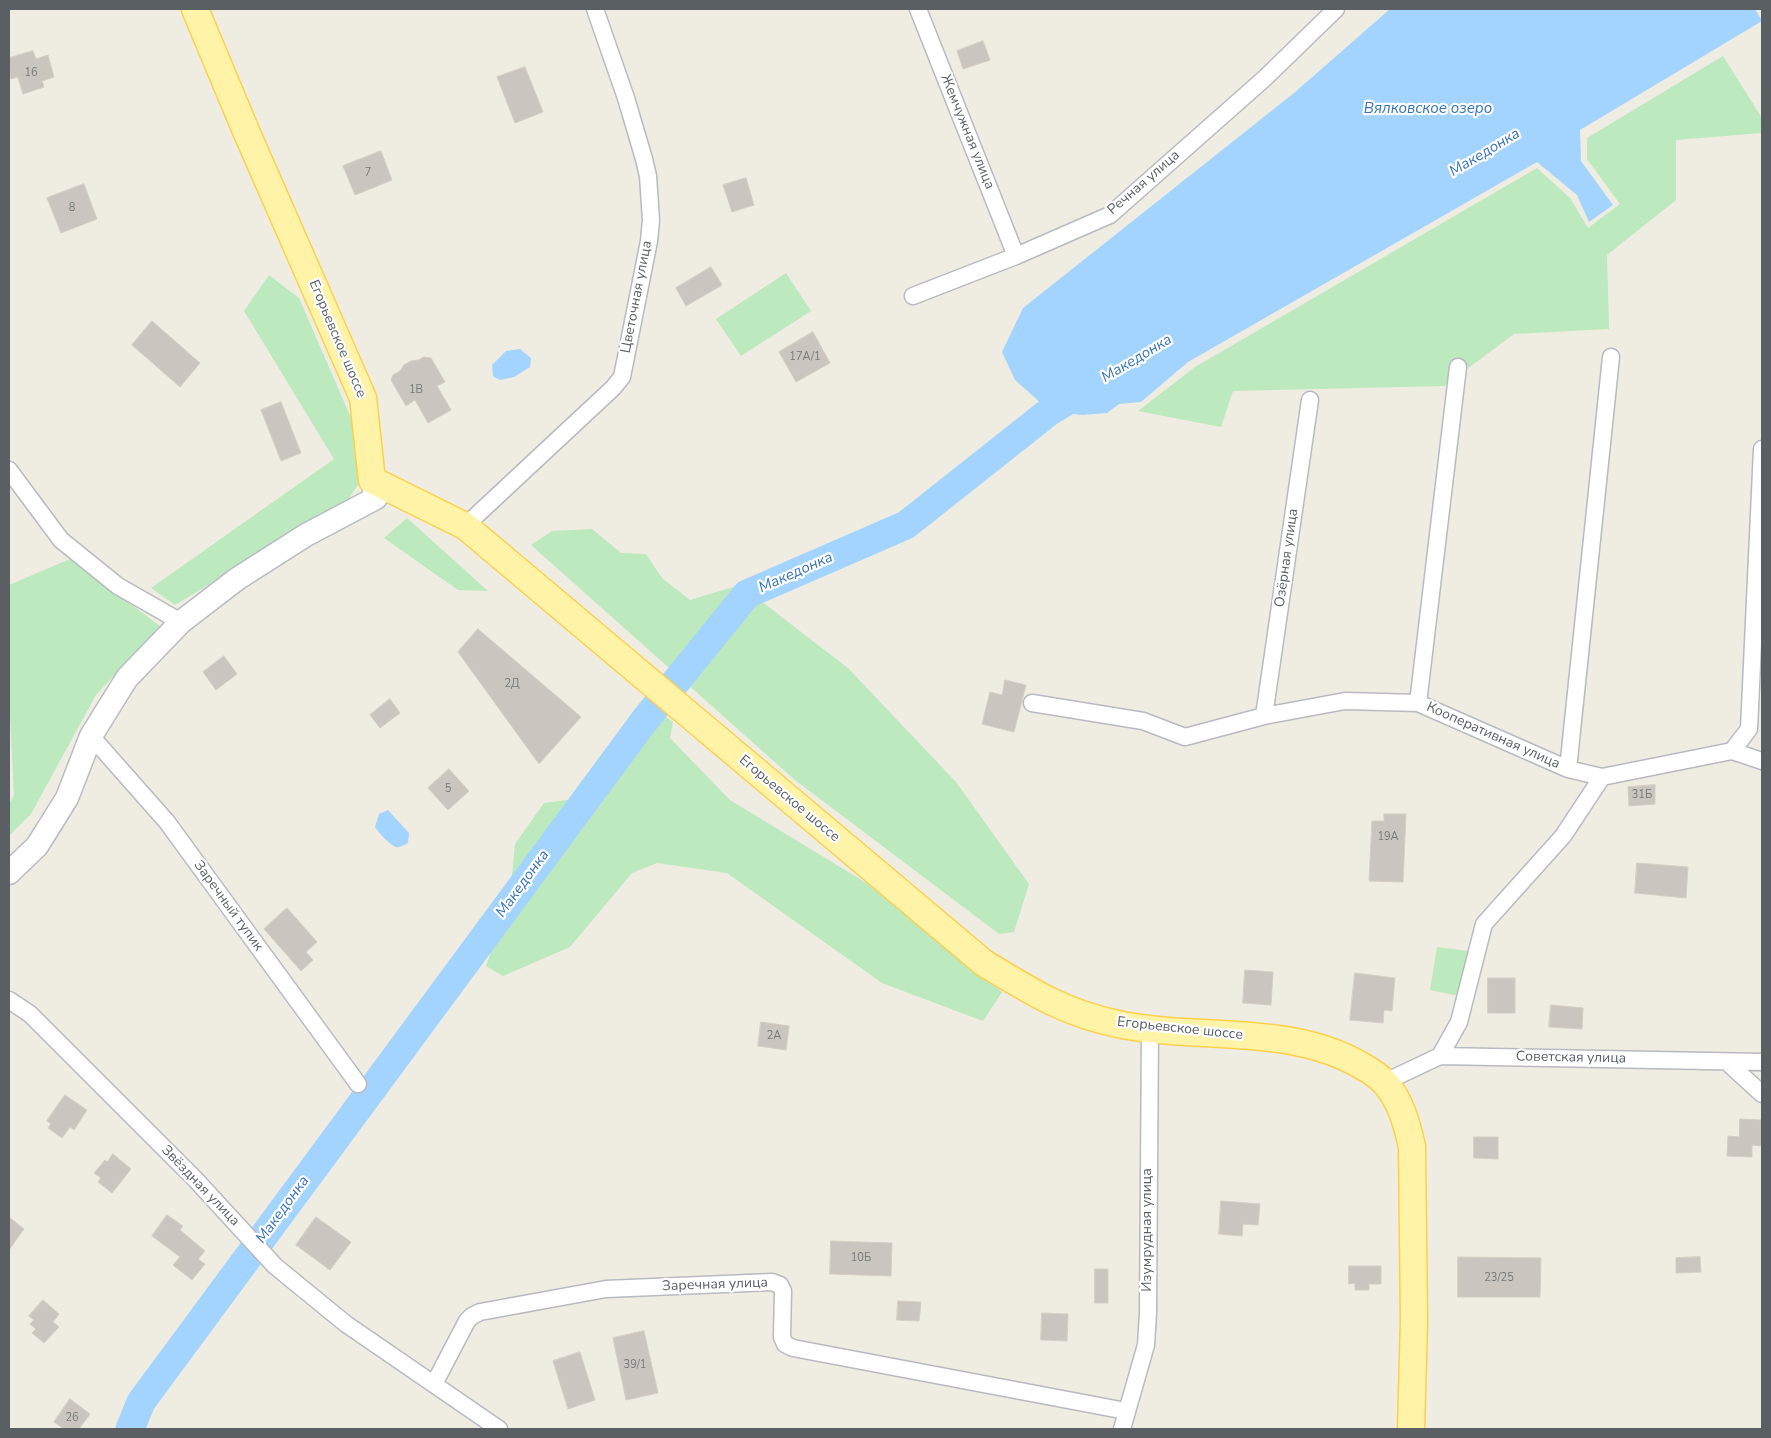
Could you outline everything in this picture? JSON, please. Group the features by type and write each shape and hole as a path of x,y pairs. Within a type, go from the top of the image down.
{"main road":[{"name":"Егорьевское шоссе","path":"196,9 246,132 363,398 372,480 465,526 984,963 1037,995 1061,1007 1103,1021 1150,1028 1261,1037 1310,1045 1355,1062 1385,1082 1402,1111 1412,1146 1414,1322 1411,1429"},
{"path":"9,873 38,846 67,798 91,736 127,678 182,622 237,579 299,539 376,498 372,480"}],"street":[{"name":"Цветочная улица","path":"465,526 614,388 622,377 649,241 648,176 626,98 595,9"},
{"name":"Жемчужная улица","path":"918,9 1016,256"},
{"name":"Речная улица","path":"913,296 1016,256 1110,215 1265,78 1336,9"},
{"path":"1568,769 1611,357"},
{"path":"1418,703 1458,368"},
{"name":"Озёрная улица","path":"1264,716 1310,400"},
{"path":"1762,449 1749,729 1732,751 1762,761"},
{"path":"9,470 61,540 118,586 182,622"},
{"name":"Кооперативная улица","path":"1032,703 1144,721 1184,737 1264,716 1345,701 1418,703 1568,769 1602,776 1732,751"},
{"name":"Заречный тупик","path":"91,736 167,822 358,1084"},
{"path":"1440,1056 1459,1022 1484,924 1563,836 1602,776"},
{"name":"Звёздная улица","path":"9,1000 30,1014 195,1179 275,1266 346,1324 496,1428"},
{"name":"Изумрудная улица","path":"1122,1429 1146,1345 1148,1314 1150,1028"},
{"name":"Советская улица","path":"1385,1082 1440,1056 1762,1062"},
{"path":"1727,1062 1762,1094"},
{"name":"Заречная улица","path":"434,1384 467,1321 480,1312 606,1288 772,1282 780,1285 783,1291 782,1337 785,1344 793,1348 1126,1411"}],"green space":[{"path":"1723,56 1762,118 1762,133 1676,140 1676,200 1607,255 1609,329 1514,334 1444,386 1233,391 1221,427 1138,411 1195,367 1537,168 1570,198 1588,228 1620,204 1587,159 1587,138"},
{"path":"786,273 811,311 741,356 716,319"},
{"path":"269,275 299,298 371,464 348,500 175,605 151,588 334,459 244,311"},
{"path":"407,518 488,591 458,590 384,538"},
{"path":"592,529 621,553 646,554 662,578 690,600 740,585 848,668 956,782 1029,884 1014,932 999,934 795,780 531,545 552,531"},
{"path":"70,559 160,626 96,695 31,814 9,836 9,804 14,795 9,715 9,585"},
{"path":"662,714 673,722 670,738 730,800 873,887 1002,992 983,1021 882,983 727,873 657,863 632,873 570,947 503,976 486,966 510,895 515,844 544,803 605,795"},
{"path":"1437,947 1469,951 1459,996 1430,990"}],"water":[{"name":"Вялковское озеро","path":"1390,9 1755,9 1762,21 1580,130 1581,161 1613,205 1589,222 1577,195 1537,162 1188,362 1141,402 1119,404 1107,413 1082,415 1050,411 1015,380 1002,352 1023,308 1294,93"},
{"path":"520,349 531,358 530,367 514,377 500,380 493,376 492,365 506,351"},
{"path":"388,810 409,833 408,843 400,847 391,844 375,827 379,814"}],"building":[{"path":"983,41 990,60 963,69 957,51"},
{"path":"33,51 36,59 48,55 54,77 42,81 44,87 23,94 18,77 11,79 9,58"},
{"path":"525,67 543,112 515,123 497,77"},
{"path":"381,151 392,180 355,195 343,166"},
{"path":"746,178 754,205 732,212 723,185"},
{"path":"84,184 97,219 61,233 47,198"},
{"path":"711,267 722,285 686,306 676,288"},
{"path":"152,321 200,363 180,387 132,345"},
{"path":"813,332 830,363 796,382 779,352"},
{"path":"424,357 431,358 445,382 437,386 451,410 428,423 415,400 406,406 391,380 393,375 400,371 404,365"},
{"path":"281,402 301,453 281,461 261,410"},
{"path":"478,629 581,717 539,764 458,652"},
{"path":"224,656 237,674 216,690 203,672"},
{"path":"1005,680 1026,685 1014,732 982,724 990,692 1002,695"},
{"path":"390,699 400,713 380,728 370,715"},
{"path":"449,769 469,791 448,810 428,788"},
{"path":"1655,785 1655,804 1629,806 1628,787"},
{"path":"1384,814 1406,814 1403,882 1369,881 1372,821 1384,821"},
{"path":"1637,863 1688,867 1686,898 1635,893"},
{"path":"287,908 317,942 306,952 313,960 301,971 264,929"},
{"path":"1245,970 1273,972 1271,1005 1243,1003"},
{"path":"1355,973 1395,978 1392,1011 1384,1010 1383,1023 1350,1020"},
{"path":"1488,978 1515,978 1515,1013 1488,1013"},
{"path":"1551,1005 1583,1008 1582,1029 1549,1027"},
{"path":"761,1022 789,1026 786,1050 758,1046"},
{"path":"65,1095 87,1110 74,1130 70,1127 62,1138 48,1128 51,1124 47,1121"},
{"path":"1740,1119 1762,1120 1762,1146 1752,1145 1752,1157 1727,1156 1728,1136 1739,1137"},
{"path":"1474,1137 1498,1137 1498,1159 1474,1158"},
{"path":"113,1154 131,1169 112,1193 98,1182 101,1178 94,1173"},
{"path":"1221,1201 1260,1204 1258,1225 1243,1224 1242,1236 1219,1234"},
{"path":"167,1215 183,1226 180,1230 205,1251 198,1259 205,1264 192,1280 173,1265 180,1257 152,1236"},
{"path":"9,1217 24,1229 9,1250"},
{"path":"316,1217 351,1242 330,1270 296,1245"},
{"path":"831,1241 892,1243 891,1276 830,1274"},
{"path":"1458,1257 1541,1258 1540,1297 1458,1297"},
{"path":"1700,1257 1701,1272 1676,1273 1676,1258"},
{"path":"1349,1266 1381,1266 1381,1284 1369,1284 1369,1290 1355,1290 1355,1283 1349,1284"},
{"path":"1095,1269 1108,1269 1108,1303 1095,1303"},
{"path":"43,1300 59,1314 53,1322 59,1327 44,1343 32,1333 36,1329 30,1324 34,1320 29,1316"},
{"path":"898,1301 921,1302 919,1321 897,1320"},
{"path":"1042,1313 1068,1314 1067,1341 1041,1340"},
{"path":"644,1331 658,1393 626,1400 613,1338"},
{"path":"580,1352 595,1400 568,1409 553,1361"},
{"path":"70,1399 90,1414 79,1429 64,1429 54,1422"}],"waterway":[{"name":"Македонка","path":"130,1429 141,1402 644,721 747,594 906,525 1050,411 1083,391"}]}
